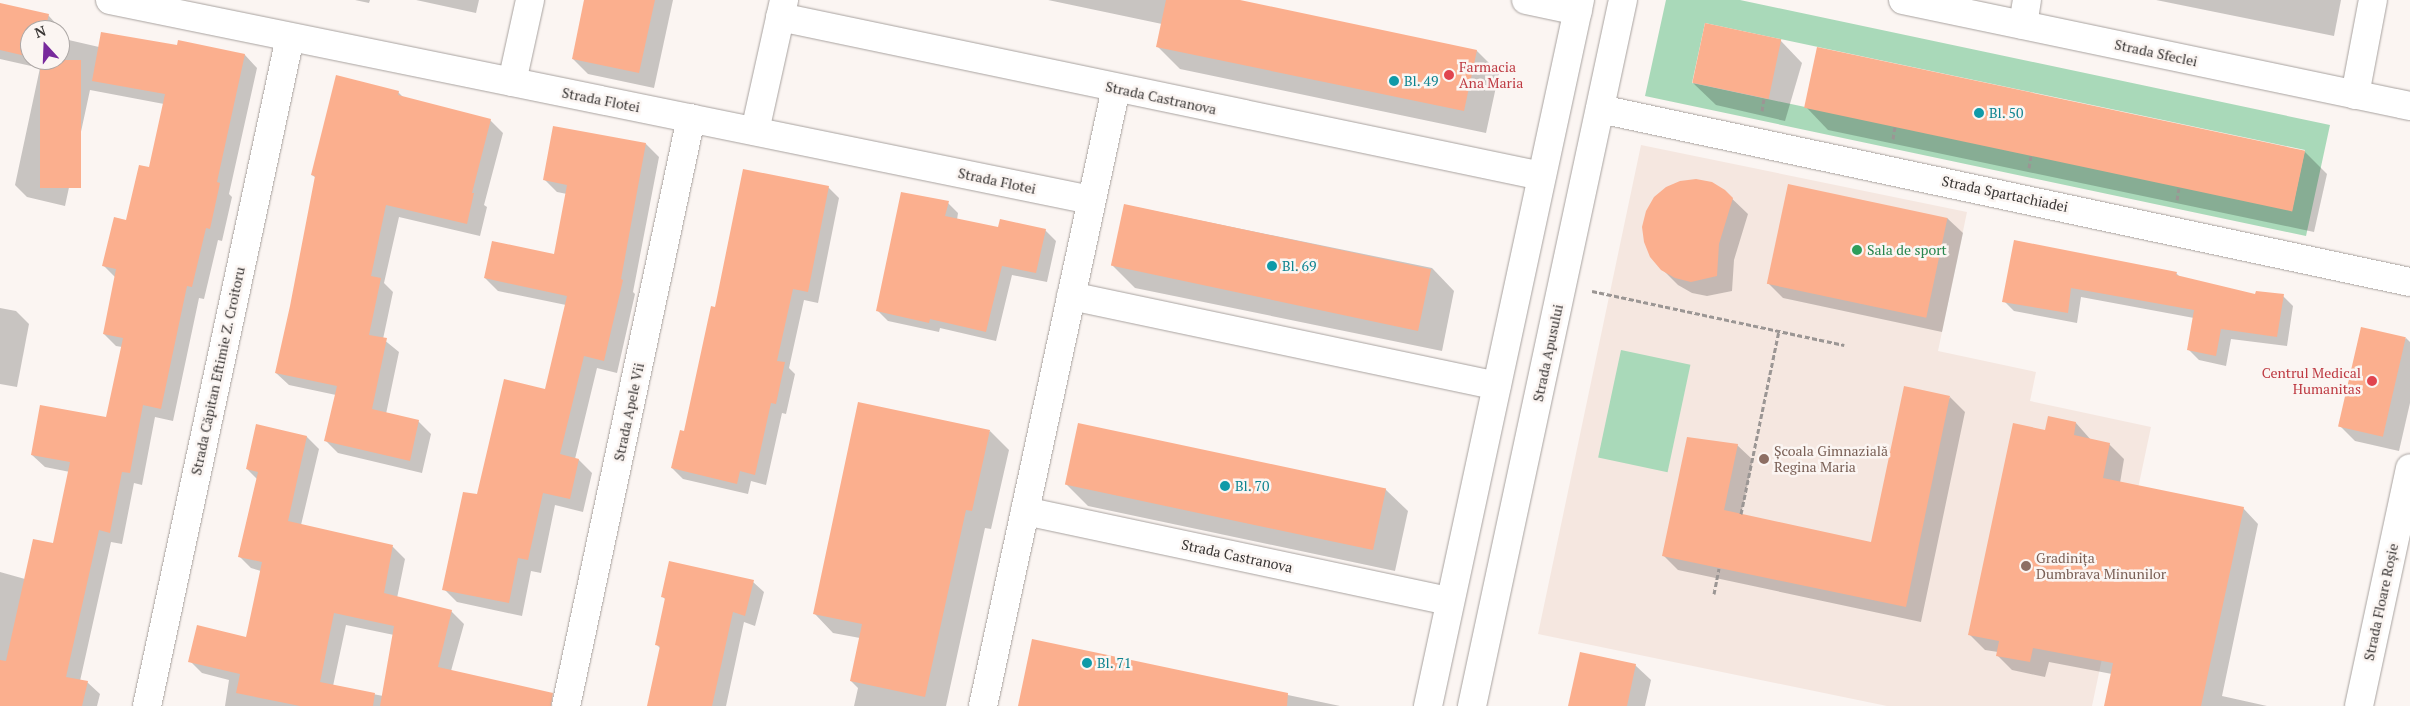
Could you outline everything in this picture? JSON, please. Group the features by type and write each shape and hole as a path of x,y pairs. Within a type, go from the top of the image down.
{"street":[{"name":"Strada Flotei","path":"110,0 1091,200"},
{"path":"512,82 530,0"},
{"path":"1526,0 1621,10"},
{"name":"Strada Sfeclei","path":"1903,0 2025,12 2355,95 2410,106"},
{"path":"2355,95 2373,0"},
{"path":"1428,706 1579,5"},
{"path":"755,131 782,8"},
{"name":"Strada Castranova","path":"782,8 1116,88 1542,176"},
{"name":"Strada Apusului","path":"1472,706 1621,10"},
{"name":"Strada Căpitan Eftimie Z. Croitoru","path":"147,706 290,37"},
{"path":"983,706 1116,88"},
{"name":"Strada Spartachiadei","path":"1600,109 2410,282"},
{"name":"Strada Apele Vii","path":"566,706 691,118"},
{"path":"1071,296 1497,386"},
{"name":"Strada Floare Roșie","path":"2359,706 2410,468"},
{"name":"Strada Castranova","path":"1025,511 1492,610"}],"path":[{"path":"1587,289 1844,345"},
{"path":"1741,514 1779,331"},
{"path":"1714,594 1719,568"}],"shaded area":[{"name":"Școala Gimnazială Regina Maria","path":"1641,145 1967,212 1938,351 2036,372 2030,401 2151,427 2092,706 1887,706 1538,634"}],"green space":[{"path":"1666,0 1740,0 2330,125 2306,236 1645,96","holes":["1705,23 2305,150 2292,210 1692,83"]},
{"path":"1621,350 1690,365 1668,472 1598,458"}],"building":[{"path":"584,0 655,0 639,73 572,59"},
{"name":"Bl. 49","path":"1166,0 1240,0 1477,50 1464,111 1156,47"},
{"path":"0,3 49,14 48,20 20,20 20,55 0,50"},
{"path":"1705,23 1781,39 1769,99 1692,83"},
{"path":"101,32 177,45 178,40 245,54 217,182 220,183 210,229 206,228 192,287 187,286 161,409 143,405 130,473 122,472 110,533 99,530 66,677 88,681 82,706 0,706 0,660 6,661 33,539 53,543 70,462 31,455 40,405 106,417 123,338 103,334 116,269 102,266 114,217 126,220 139,165 149,167 165,94 92,81"},
{"name":"Bl. 50","path":"1817,47 2305,151 2292,211 1804,108"},
{"path":"70,60 81,60 81,188 40,188 40,70 70,70"},
{"path":"336,75 399,91 398,95 491,119 472,193 474,193 467,224 386,205 371,276 381,278 369,335 387,338 372,409 419,420 410,461 324,441 337,386 275,373 315,176 311,175"},
{"path":"553,126 646,143 621,279 623,280 604,361 584,356 560,454 579,459 570,499 543,493 528,560 518,558 509,603 442,590 463,492 477,494 504,379 545,389 567,296 484,278 492,241 554,254 567,185 543,180"},
{"path":"743,169 829,186 808,292 793,289 777,361 785,362 776,404 771,403 755,475 740,471 737,484 671,468 680,430 684,431 711,306 715,307"},
{"path":"1696,179 1712,182 1725,190 1733,198 1719,244 1717,276 1691,282 1675,278 1661,270 1650,257 1644,242 1642,227 1646,211 1654,197 1666,187 1680,181"},
{"name":"Sala de sport","path":"1788,184 1947,218 1926,318 1767,284"},
{"path":"901,192 949,201 945,216 998,227 1000,219 1046,229 1036,273 1002,266 986,332 930,319 929,323 876,311"},
{"name":"Bl. 69","path":"1124,204 1431,269 1418,331 1111,266"},
{"path":"2014,240 2177,272 2176,275 2255,294 2256,291 2284,294 2277,337 2221,329 2216,356 2187,350 2194,310 2071,288 2068,313 2002,302"},
{"name":"Centrul Medical Humanitas","path":"2361,327 2406,337 2383,437 2338,426"},
{"path":"1904,386 1950,396 1906,607 1662,556 1687,437 1738,444 1724,510 1871,542"},
{"path":"858,402 990,430 972,511 966,510 925,697 850,681 862,624 813,614"},
{"path":"2048,416 2076,422 2074,435 2110,443 2103,478 2244,507 2201,706 2104,706 2113,663 2033,648 2030,662 1996,656 1999,641 1968,635 2013,423 2045,430"},
{"name":"Bl. 70","path":"1078,423 1386,488 1373,550 1065,485"},
{"path":"256,424 307,436 288,521 393,545 384,593 452,610 438,667 553,693 551,706 380,706 394,626 334,613 320,682 375,693 373,706 300,706 236,693 240,674 188,662 197,625 246,637 262,562 238,557 258,472 246,469"},
{"path":"669,561 754,580 745,616 733,612 712,706 647,706 660,646 655,645 665,598 661,597"},
{"name":"Bl. 71","path":"1032,639 1288,693 1287,706 1018,706"},
{"path":"1580,652 1636,664 1627,706 1568,706"}],"place":[{"name":"Farmacia Ana Maria","path":"1449,75"},
{"name":"Bl. 49","path":"1394,81"},
{"name":"Bl. 50","path":"1979,113"},
{"name":"Sala de sport","path":"1857,250"},
{"name":"Bl. 69","path":"1272,266"},
{"name":"Centrul Medical Humanitas","path":"2372,381"},
{"name":"Școala Gimnazială Regina Maria","path":"1764,459"},
{"name":"Bl. 70","path":"1225,486"},
{"name":"Gradinița Dumbrava Minunilor","path":"2026,566"},
{"name":"Bl. 71","path":"1087,663"}]}
